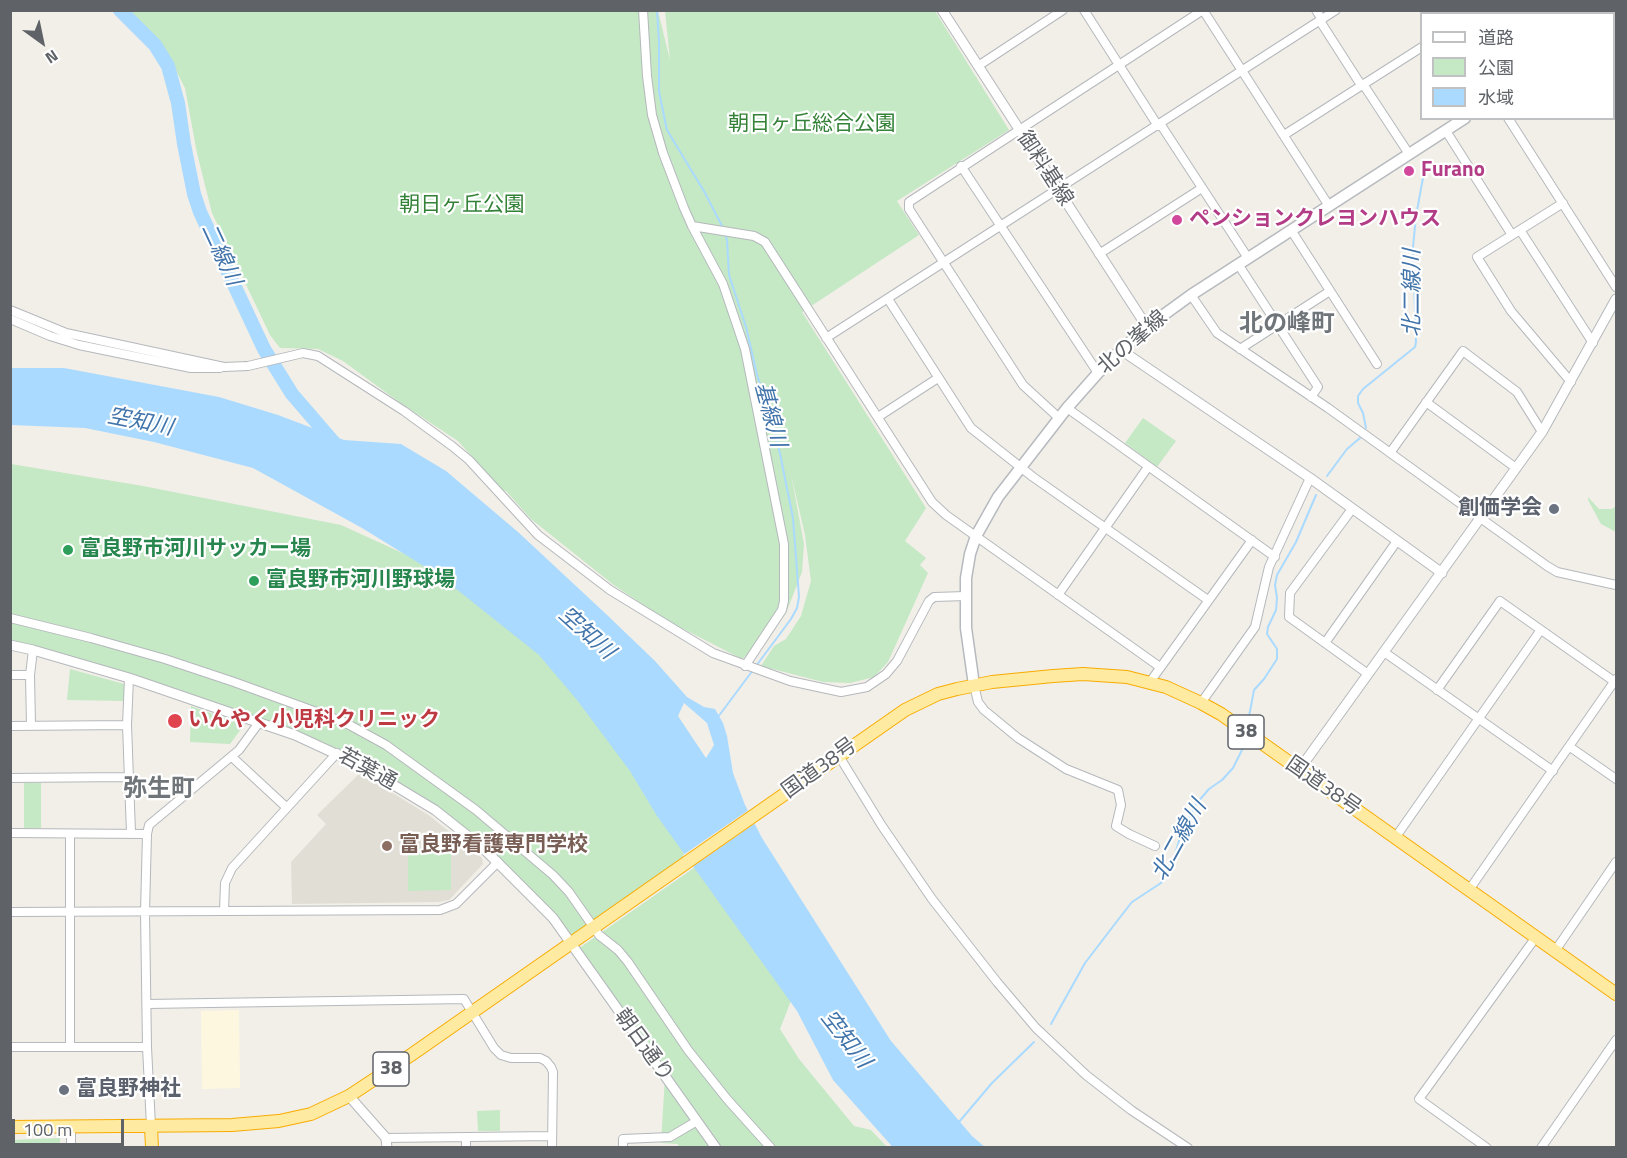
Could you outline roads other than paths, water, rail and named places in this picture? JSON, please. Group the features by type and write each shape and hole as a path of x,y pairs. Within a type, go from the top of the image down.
{"highway":[{"name":"国道38号","path":"10,1127 232,1125 279,1121 311,1114 349,1096 886,722 920,702 938,694 974,685 1083,674 1127,677 1150,682 1201,703 1221,714 1617,994"},
{"path":"151,1126 152,1148"}],"main road":[{"name":"北の峯線","path":"974,685 966,628 966,596 968,566 976,536 988,513 1067,408 1098,373 1147,327 1191,295 1462,120"}],"street":[{"path":"643,10 652,115 663,153 692,226 723,284 745,349 784,544 782,610 745,666"},
{"name":"御料基線","path":"942,10 1147,327"},
{"path":"978,66 1063,10"},
{"path":"1084,10 1202,188 1277,325 1318,387 1311,397"},
{"path":"1316,10 1409,154"},
{"path":"826,338 1336,10"},
{"path":"1059,418 1023,385 909,209 909,202 961,166 1203,11 1329,206"},
{"path":"1284,135 1420,48"},
{"path":"1509,120 1617,286"},
{"path":"1446,131 1512,235"},
{"path":"961,166 1098,373"},
{"path":"1099,254 1202,188"},
{"path":"1563,203 1477,257 1511,311 1571,382"},
{"path":"692,226 754,236 765,242 932,502 946,515 1160,667"},
{"path":"1291,230 1377,364"},
{"path":"1520,230 1593,343"},
{"path":"1240,349 1330,291"},
{"path":"1191,295 1216,333 1311,397 1557,572 1617,585"},
{"path":"888,299 971,428 1105,528 1208,600"},
{"path":"1299,770 1542,432 1617,299"},
{"path":"10,310 75,335 224,367 237,368 303,353 318,356 404,411 469,460 538,535 610,590 713,654 790,681 841,692 867,687 886,674 897,661 929,601 934,597 966,596"},
{"path":"10,319 50,336 86,346 190,368 224,367"},
{"path":"1121,350 1310,478 1442,573"},
{"path":"1390,453 1463,351 1516,392 1542,432"},
{"path":"878,417 938,378"},
{"path":"1426,402 1516,468"},
{"path":"1067,408 1275,556"},
{"path":"1058,595 1148,467"},
{"path":"1201,703 1255,627 1269,567 1310,478"},
{"path":"1352,509 1290,593 1289,617 1368,674"},
{"path":"1150,682 1252,540"},
{"path":"1325,643 1398,541"},
{"path":"1437,690 1500,602 1616,680 1469,890"},
{"path":"10,618 165,659 344,722 386,745 476,810 553,875 596,926 598,935 618,950 628,962 688,1050 727,1099 771,1148"},
{"path":"1395,838 1540,631"},
{"name":"若葉通","path":"10,645 129,678 228,711 337,753 386,779 460,828 498,862 539,901 570,944"},
{"path":"31,726 30,675 33,650"},
{"path":"1384,652 1553,771"},
{"path":"10,675 30,675"},
{"path":"129,678 127,724 131,833"},
{"path":"974,685 978,702 984,710 1018,738 1066,769 1118,790 1122,805 1116,826 1155,846"},
{"path":"10,726 127,724"},
{"path":"151,1126 145,912 149,825 232,757 258,724"},
{"path":"1570,747 1617,779"},
{"path":"224,911 225,883 232,868 337,753"},
{"path":"839,756 882,826 932,899 996,982 1036,1028 1086,1075 1131,1110 1188,1148"},
{"path":"232,757 286,807"},
{"path":"10,778 129,777"},
{"path":"10,833 147,834"},
{"path":"70,834 70,1047"},
{"path":"10,912 440,910 456,904 498,862"},
{"path":"1555,951 1617,862"},
{"path":"1487,1148 1419,1099 1536,937"},
{"name":"朝日通り","path":"570,944 716,1148"},
{"path":"147,1004 464,999 494,1048 501,1055 511,1058 540,1058 551,1066 553,1072 552,1148"},
{"path":"1541,1148 1617,1040"},
{"path":"10,1047 147,1047"},
{"path":"349,1096 387,1143 466,1137 552,1136"},
{"path":"623,1148 623,1139 670,1137 697,1121"},
{"path":"70,1148 71,1127"},
{"path":"466,1137 466,1148"}],"water":[{"name":"空知川","path":"11,368 64,368 219,397 278,415 344,440 401,444 446,471 518,532 606,614 655,661 687,697 704,707 715,709 727,736 733,773 745,805 762,838 891,1041 972,1136 985,1147 893,1148 833,1080 797,1011 657,816 630,771 577,700 539,655 440,576 362,528 253,468 154,442 85,428 11,425","holes":["684,703 707,723 714,745 706,758 678,716"]}],"waterway":[{"name":"二線川","path":"120,10 155,45 168,66 178,103 194,194 200,212 264,349 292,394 336,445"},
{"name":"基線川","path":"657,10 659,92 667,130 723,228"},
{"name":"北二線川","path":"1366,428 1358,396 1363,389 1415,347 1413,247 1425,167"},
{"name":"基線川","path":"718,717 791,619 797,608 799,597 793,518 776,434 729,275 725,234"},
{"name":"北二線川","path":"1327,476 1347,449 1360,438"},
{"name":"北二線川","path":"1248,722 1254,690 1277,659 1277,649 1267,634 1276,610 1277,575 1296,542 1316,495"},
{"name":"北二線川","path":"1051,1024 1085,963 1121,916 1132,902 1161,883 1173,861 1182,831 1196,804 1233,768 1245,744"},
{"name":"北二線川","path":"959,1122 992,1083 1034,1042"}],"place":[{"name":"Furano","path":"1409,171"},
{"name":"ペンションクレヨンハウス","path":"1177,220"},
{"name":"創価学会","path":"1554,509"},
{"name":"富良野市河川サッカー場","path":"68,550"},
{"name":"富良野市河川野球場","path":"254,581"},
{"name":"いんやく小児科クリニック","path":"175,721"},
{"name":"富良野看護専門学校","path":"387,846"},
{"name":"富良野神社","path":"64,1090"}],"district":[{"name":"北の峰町","path":"1287,325"},
{"name":"弥生町","path":"159,790"}],"park label":[{"name":"朝日ヶ丘総合公園","path":"812,125"},
{"name":"朝日ヶ丘公園","path":"462,206"}]}
